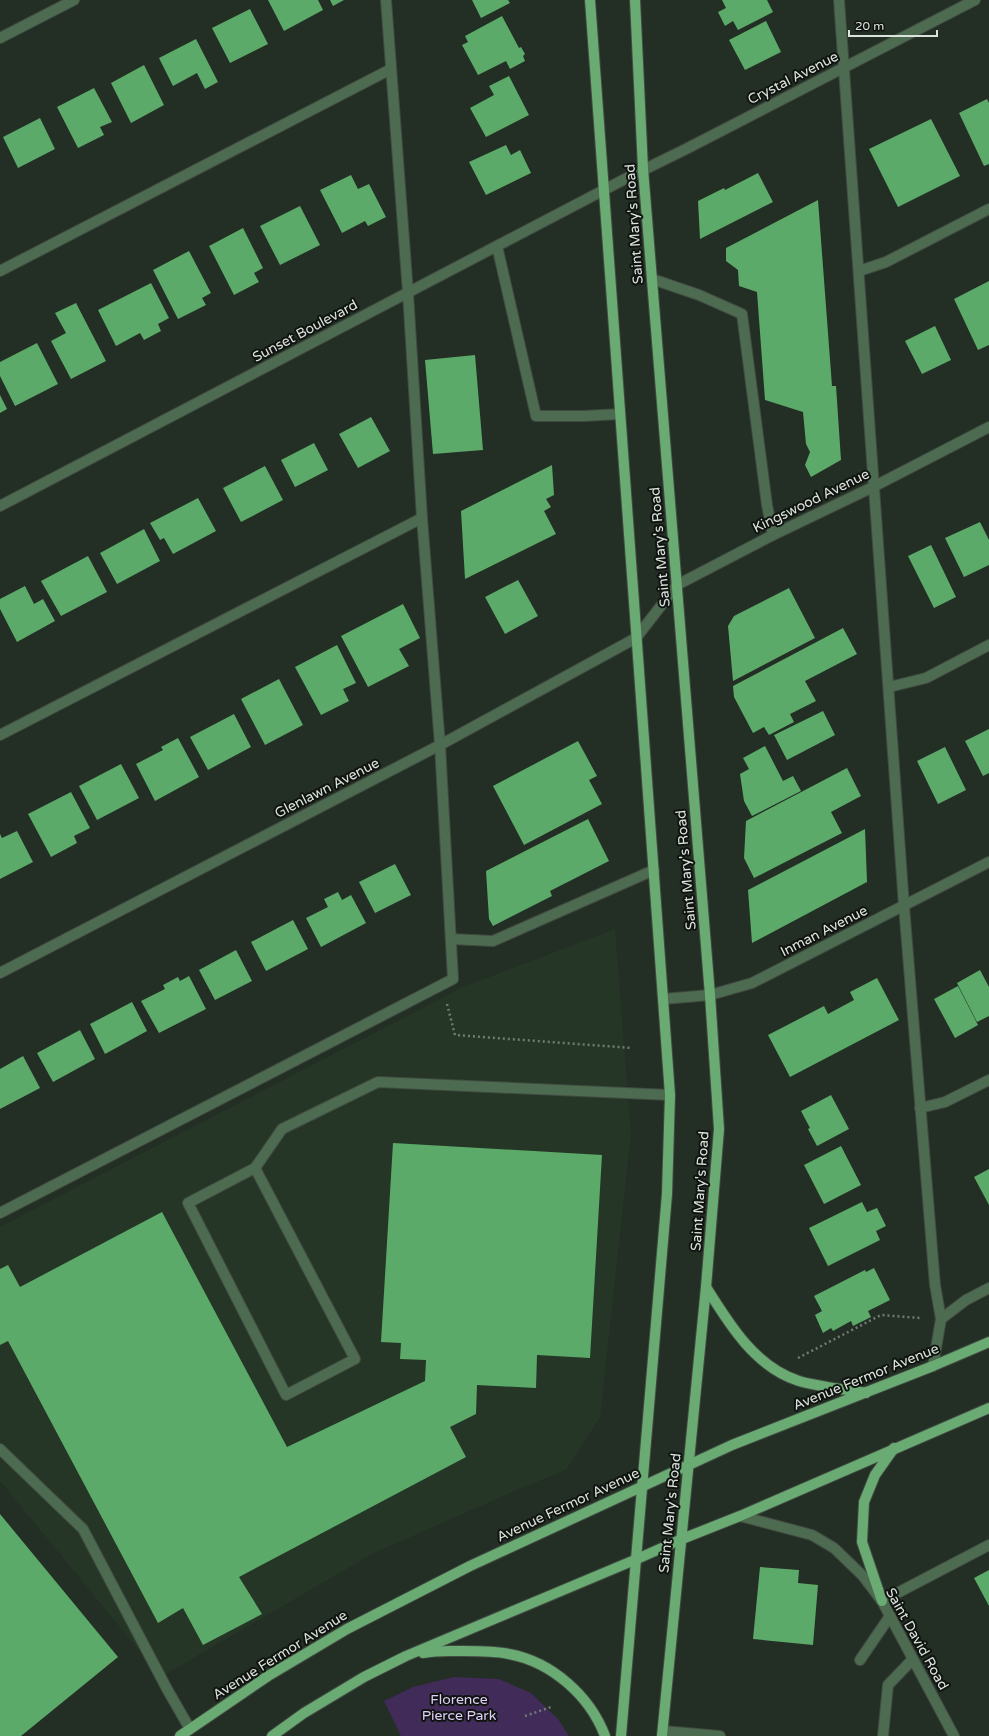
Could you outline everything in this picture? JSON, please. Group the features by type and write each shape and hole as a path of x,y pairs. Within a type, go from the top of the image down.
{"main road":[{"name":"Saint Mary's Road","path":"590,0 670,1095 667,1194 621,1736"},
{"name":"Saint Mary's Road","path":"635,0 643,169 710,996 719,1129 706,1287 662,1734"},
{"path":"706,1287 726,1318 752,1351 782,1373 800,1381 866,1393"},
{"name":"Avenue Fermor Avenue","path":"180,1736 268,1676 347,1629 470,1566 732,1445 866,1393 989,1342"},
{"path":"272,1736 304,1713 364,1677 406,1656 682,1539 740,1516 989,1408"},
{"path":"882,1601 862,1542 864,1502 875,1475 894,1448"},
{"path":"406,1656 432,1651 470,1651 510,1654 536,1663 558,1675 577,1692 596,1714 605,1736"}],"street":[{"path":"0,38 74,0"},
{"path":"0,1213 452,979 440,744 422,518 408,293 386,0"},
{"path":"839,0 904,906 934,1285 941,1319 933,1366"},
{"name":"Crystal Avenue","path":"623,180 975,0"},
{"path":"0,271 391,69"},
{"name":"Sunset Boulevard","path":"0,506 623,180"},
{"path":"859,271 886,262 989,209"},
{"path":"497,246 536,416 620,414"},
{"path":"652,280 699,295 742,314 767,505 773,535"},
{"name":"Kingswood Avenue","path":"655,614 677,585 773,535 875,486 989,427"},
{"path":"0,735 422,518"},
{"name":"Glenlawn Avenue","path":"0,973 440,744 636,638 655,614"},
{"path":"889,687 926,678 989,645"},
{"name":"Inman Avenue","path":"663,999 710,996 752,983 989,862"},
{"path":"451,939 493,941 654,870"},
{"path":"920,1108 945,1102 989,1080"},
{"path":"255,1168 355,1359 286,1395 188,1203 255,1168 282,1129 378,1082 670,1095"},
{"path":"941,1319 966,1300 989,1288"},
{"path":"0,1449 84,1529 166,1689 190,1729"},
{"name":"Saint David Road","path":"740,1516 812,1535 834,1548 863,1576 882,1601 954,1736"},
{"path":"882,1601 989,1545"},
{"path":"860,1660 890,1616"},
{"path":"883,1736 888,1685 913,1659"},
{"path":"662,1734 720,1736"}],"path":[{"path":"442,984 455,1035 632,1048"},
{"path":"797,1359 881,1315 941,1319"},
{"path":"525,1716 551,1708"}],"shaded area":[{"path":"615,929 631,1134 600,1417 566,1470 526,1486 372,1554 161,1677 0,1481 0,1227 463,987"}],"green space":[{"name":"Florence Pierce Park","path":"454,1677 499,1679 531,1693 558,1719 569,1736 401,1736 384,1701 413,1687"}],"building":[{"path":"268,0 318,0 323,10 284,31"},
{"path":"330,0 344,0 333,6"},
{"path":"472,0 508,0 510,3 481,18"},
{"path":"722,0 767,0 773,12 738,30 733,21 725,26 718,12 726,8"},
{"path":"250,9 268,44 230,63 212,28"},
{"path":"502,16 519,48 521,47 525,54 523,56 525,61 510,69 506,61 478,75 462,45 468,42 465,36"},
{"path":"766,21 781,52 745,70 729,40"},
{"path":"196,39 218,82 205,89 197,73 173,86 159,58"},
{"path":"144,65 164,105 131,123 111,83"},
{"path":"509,76 529,115 486,137 470,108 494,95 489,86"},
{"path":"94,88 112,122 100,127 104,135 78,148 57,107"},
{"path":"987,99 989,103 989,164 984,166 959,113"},
{"path":"40,118 55,149 18,168 3,137"},
{"path":"931,119 960,176 898,207 869,149"},
{"path":"506,145 511,155 520,150 531,173 486,195 469,162"},
{"path":"758,173 773,202 700,239 698,201 724,188 725,190"},
{"path":"351,175 358,189 369,184 386,217 368,226 365,221 342,233 320,190"},
{"path":"818,200 832,386 836,386 841,460 811,477 805,465 810,452 806,444 803,412 765,400 757,292 739,286 738,270 726,261 726,248"},
{"path":"300,206 320,245 280,265 260,226"},
{"path":"243,228 263,268 254,273 259,282 234,295 209,246"},
{"path":"189,251 211,293 202,298 206,305 178,319 153,270"},
{"path":"989,281 989,345 978,350 954,299"},
{"path":"151,283 169,318 158,324 161,331 144,340 140,333 116,346 98,310"},
{"path":"76,303 106,361 71,379 51,341 66,333 55,313"},
{"path":"935,326 951,360 922,374 905,341"},
{"path":"37,343 58,384 15,406 0,376 0,362"},
{"path":"475,355 483,450 433,454 425,360"},
{"path":"0,395 7,409 0,413"},
{"path":"371,417 390,451 358,468 339,434"},
{"path":"314,443 328,470 295,487 281,460"},
{"path":"552,465 554,495 546,499 551,507 544,511 556,534 465,579 461,511"},
{"path":"265,466 283,500 241,522 223,488"},
{"path":"198,498 216,531 173,554 164,538 160,540 150,523"},
{"path":"980,522 989,540 989,565 964,577 945,538"},
{"path":"144,529 160,561 117,584 100,553"},
{"path":"931,545 956,597 934,608 908,556"},
{"path":"88,556 107,592 61,616 41,581"},
{"path":"518,580 538,616 505,634 485,597"},
{"path":"25,586 34,604 43,599 55,621 17,642 0,609 0,599"},
{"path":"789,588 815,638 733,681 728,626 734,616"},
{"path":"403,604 420,638 399,649 409,666 368,687 341,636"},
{"path":"843,628 857,654 805,681 816,701 790,714 794,722 769,735 764,727 753,733 734,697 733,686"},
{"path":"337,645 356,683 343,689 349,701 321,715 295,667"},
{"path":"279,679 303,725 265,745 241,699"},
{"path":"823,711 835,735 787,760 774,735"},
{"path":"234,714 251,747 208,770 190,737"},
{"path":"989,729 989,773 983,776 965,741"},
{"path":"178,738 199,777 155,801 136,764 163,750 161,747"},
{"path":"578,741 597,776 589,780 602,804 524,845 493,786"},
{"path":"765,746 783,781 793,776 801,791 752,816 744,801 740,774 749,769 743,758"},
{"path":"945,747 966,790 938,804 917,761"},
{"path":"121,764 139,798 97,820 79,786"},
{"path":"847,768 861,796 831,812 842,833 754,878 744,858 746,821"},
{"path":"71,792 90,828 74,836 77,843 51,857 28,814"},
{"path":"588,819 609,861 550,891 552,896 493,926 489,919 486,871"},
{"path":"865,829 867,882 752,943 748,890"},
{"path":"17,831 33,862 0,879 0,834 2,838"},
{"path":"395,864 411,895 375,913 359,882"},
{"path":"338,892 342,900 351,895 366,923 321,947 306,918 328,907 324,899"},
{"path":"293,920 308,949 266,971 251,942"},
{"path":"236,950 252,981 215,1000 199,970"},
{"path":"980,970 989,987 989,1016 977,1022 957,983"},
{"path":"189,976 206,1009 159,1033 141,1001 165,989 163,985 178,977 180,981"},
{"path":"877,978 899,1020 790,1077 768,1035 824,1006 828,1014 854,1000 850,992"},
{"path":"958,986 978,1025 955,1038 934,999"},
{"path":"132,1002 147,1031 105,1054 90,1024"},
{"path":"80,1030 95,1059 53,1082 37,1053"},
{"path":"23,1056 40,1088 0,1109 0,1069"},
{"path":"831,1095 849,1129 817,1146 801,1111"},
{"path":"393,1143 602,1155 590,1358 537,1355 536,1388 477,1385 476,1414 450,1427 466,1457 239,1577 262,1614 203,1645 183,1608 158,1623 8,1341 0,1345 0,1269 8,1265 20,1287 162,1212 287,1447 425,1381 426,1360 400,1359 401,1343 381,1342"},
{"path":"841,1146 861,1185 824,1204 804,1165"},
{"path":"989,1169 989,1205 974,1177"},
{"path":"862,1202 867,1212 877,1208 886,1226 876,1231 880,1240 828,1266 809,1228"},
{"path":"874,1268 890,1300 868,1311 871,1317 853,1326 851,1321 833,1331 831,1328 823,1333 815,1315 822,1311 814,1296 865,1270 866,1272"},
{"path":"0,1514 118,1657 21,1736 0,1736"},
{"path":"760,1567 799,1570 798,1583 818,1585 813,1645 753,1639"},
{"path":"989,1570 989,1606 974,1578"}]}
